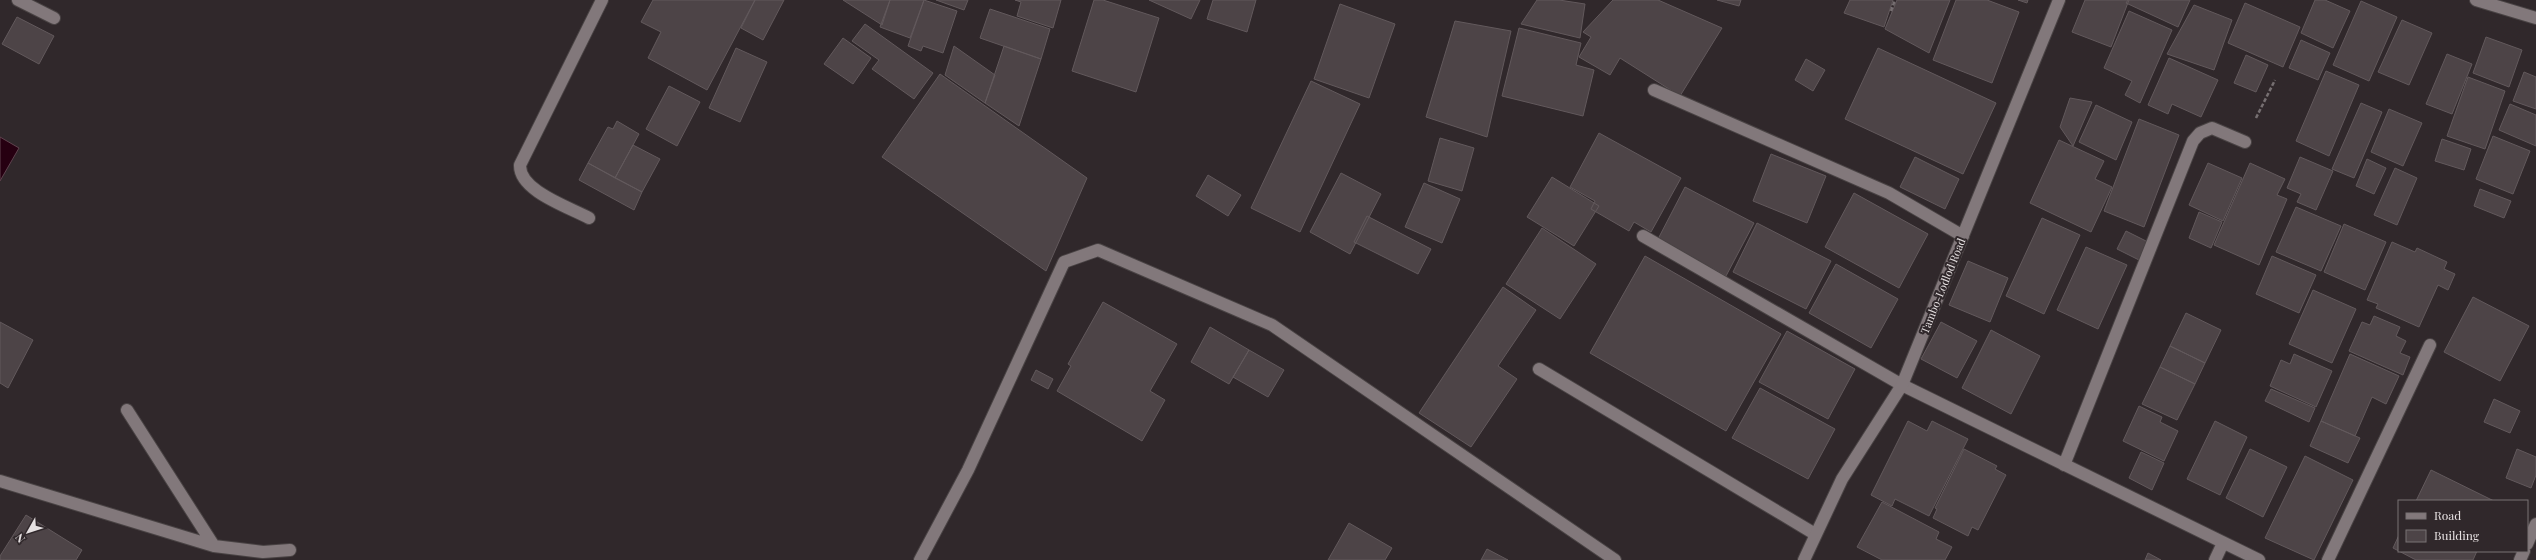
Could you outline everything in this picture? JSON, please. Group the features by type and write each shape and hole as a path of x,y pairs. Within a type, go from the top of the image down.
{"street":[{"path":"18,0 54,18"},
{"path":"589,218 529,186 521,175 520,165 602,0"},
{"name":"Tambo-Lodlod Road","path":"1804,560 1842,479 1902,386 2059,0"},
{"path":"2476,0 2536,18"},
{"path":"1654,90 1889,193 1964,236"},
{"path":"2064,465 2193,141 2200,133 2212,128 2245,142"},
{"path":"1643,236 1902,386 2259,560"},
{"path":"920,560 964,477 1064,262 1098,250 1272,325 1616,560"},
{"path":"2328,560 2430,345"},
{"path":"1539,369 1815,534"},
{"path":"127,410 214,546"},
{"path":"0,481 214,546 264,552 290,550"},
{"path":"2528,542 2536,524"},
{"path":"2215,560 2224,543"}],"path":[{"path":"1891,11 1895,0"},
{"path":"2245,142 2274,80"}],"shaded area":[{"path":"0,137 19,148 0,181"}],"building":[{"path":"653,0 755,0 707,90 648,58 661,32 641,22"},
{"path":"755,0 784,0 763,40 741,28"},
{"path":"843,0 890,0 882,25"},
{"path":"890,0 924,0 910,38 880,27"},
{"path":"924,0 957,11 943,53 923,46 921,51 908,46"},
{"path":"936,0 968,0 964,10"},
{"path":"1015,0 1061,0 1053,28 1017,16 1021,2"},
{"path":"1094,0 1103,0 1159,18 1136,92 1072,71"},
{"path":"1149,0 1200,0 1191,19"},
{"path":"1213,0 1256,0 1247,32 1207,19"},
{"path":"1537,0 1559,0 1585,4 1580,38 1521,24"},
{"path":"1613,0 1658,0 1722,28 1680,96 1620,58 1610,75 1579,57 1591,37 1583,32"},
{"path":"1717,0 1741,0 1739,6"},
{"path":"1850,0 1893,0 1884,27 1844,13"},
{"path":"1897,0 1950,0 1929,53 1885,29"},
{"path":"1956,0 1987,0 2019,12 1992,83 1933,60"},
{"path":"2018,0 2028,0 2027,3"},
{"path":"2085,0 2129,0 2111,47 2072,32"},
{"path":"2128,0 2190,0 2178,27 2126,3"},
{"path":"2315,0 2325,0 2350,11 2333,48 2301,33"},
{"path":"2361,1 2397,17 2369,81 2333,65"},
{"path":"2245,3 2300,27 2283,67 2228,43"},
{"path":"1340,4 1395,24 1369,98 1314,79"},
{"path":"2194,5 2232,20 2214,70 2167,54"},
{"path":"990,9 1050,29 1041,59 980,38"},
{"path":"2129,11 2172,30 2140,103 2125,95 2132,81 2104,68"},
{"path":"17,17 54,36 39,64 2,44"},
{"path":"2402,20 2432,33 2409,85 2378,72"},
{"path":"1455,21 1511,31 1487,137 1426,117"},
{"path":"865,24 933,73 914,99 872,69 879,60 852,41"},
{"path":"1519,28 1581,43 1576,65 1594,70 1583,116 1502,96"},
{"path":"2486,37 2522,50 2509,87 2473,73"},
{"path":"843,38 871,58 853,84 824,64"},
{"path":"2301,40 2330,53 2318,80 2289,68"},
{"path":"954,46 995,75 985,103 945,75"},
{"path":"1004,46 1041,59 1019,126 985,103"},
{"path":"736,48 767,62 740,122 709,108"},
{"path":"1878,48 1996,103 1963,174 1845,119"},
{"path":"2447,54 2472,64 2452,114 2426,104"},
{"path":"2246,55 2268,65 2256,92 2234,83"},
{"path":"2169,58 2218,80 2201,117 2172,104 2168,114 2148,105"},
{"path":"1806,59 1825,70 1813,91 1795,80"},
{"path":"2326,71 2359,85 2329,156 2296,141"},
{"path":"2524,72 2536,77 2536,109 2513,101"},
{"path":"940,74 1087,178 1046,271 882,157"},
{"path":"2468,77 2505,91 2485,149 2447,136"},
{"path":"1311,81 1360,104 1300,232 1251,208"},
{"path":"669,86 700,102 677,146 646,129"},
{"path":"2070,98 2092,102 2073,146 2060,127"},
{"path":"2361,103 2382,112 2354,178 2332,169"},
{"path":"2510,104 2536,115 2536,146 2499,130"},
{"path":"2096,105 2132,122 2116,160 2079,142"},
{"path":"2389,109 2422,123 2403,166 2371,152"},
{"path":"2139,119 2179,135 2144,227 2104,211"},
{"path":"617,121 639,134 615,178 588,163 608,127 613,129"},
{"path":"1599,133 1681,178 1651,232 1634,222 1629,231 1591,209 1595,201 1570,187"},
{"path":"2493,136 2530,151 2513,194 2476,179"},
{"path":"1440,138 1474,148 1462,191 1428,181"},
{"path":"2442,139 2471,149 2464,170 2435,161"},
{"path":"2059,140 2104,161 2095,179 2112,187 2091,232 2030,203"},
{"path":"633,145 660,159 642,192 615,178"},
{"path":"1771,154 1826,176 1807,223 1753,201"},
{"path":"1915,157 1959,179 1945,209 1900,187"},
{"path":"2300,157 2333,171 2316,210 2297,202 2301,194 2287,188"},
{"path":"2367,159 2386,168 2374,194 2356,186"},
{"path":"588,163 642,192 634,210 579,180"},
{"path":"2208,163 2242,178 2223,221 2189,205"},
{"path":"2250,163 2285,179 2277,195 2287,199 2259,265 2214,245"},
{"path":"2395,168 2417,178 2397,225 2374,215"},
{"path":"1341,173 1381,194 1350,254 1310,232"},
{"path":"1208,175 1241,195 1228,216 1196,196"},
{"path":"1552,177 1599,206 1574,246 1527,217"},
{"path":"1424,183 1460,199 1442,243 1405,227"},
{"path":"1685,187 1754,223 1726,276 1658,239"},
{"path":"2480,189 2511,201 2504,218 2474,206"},
{"path":"1854,193 1928,234 1899,288 1825,247"},
{"path":"2296,207 2341,226 2321,271 2276,252"},
{"path":"2199,212 2222,222 2211,248 2189,238"},
{"path":"1367,216 1431,249 1418,274 1354,242"},
{"path":"2042,218 2080,235 2044,314 2006,296"},
{"path":"1757,223 1831,261 1806,309 1733,272"},
{"path":"2344,224 2386,242 2365,290 2324,272"},
{"path":"1542,228 1596,264 1560,319 1506,284"},
{"path":"2126,231 2148,242 2139,260 2117,249"},
{"path":"2392,242 2415,252 2417,248 2447,262 2444,269 2455,274 2448,290 2438,285 2419,327 2376,308 2378,304 2367,300"},
{"path":"2086,247 2127,265 2098,329 2057,310"},
{"path":"1645,256 1781,334 1726,431 1590,353"},
{"path":"2272,256 2316,275 2299,313 2256,294"},
{"path":"1968,261 2008,278 1990,322 1949,305"},
{"path":"1836,264 1898,299 1871,348 1809,313"},
{"path":"1503,287 1536,310 1498,366 1517,379 1471,447 1419,413"},
{"path":"2313,290 2356,309 2332,363 2289,344"},
{"path":"2473,297 2529,326 2500,381 2444,352"},
{"path":"1103,302 1177,344 1150,391 1165,400 1142,441 1057,391 1071,366 1068,364"},
{"path":"2186,313 2221,330 2205,363 2170,346"},
{"path":"2374,316 2400,327 2396,336 2406,341 2400,353 2410,357 2403,375 2349,351 2362,322 2370,325"},
{"path":"0,322 33,340 8,388 0,383"},
{"path":"1941,322 1977,341 1957,378 1921,359"},
{"path":"1210,327 1249,350 1229,384 1191,362"},
{"path":"1991,330 2040,356 2011,414 1962,388"},
{"path":"1787,331 1855,369 1828,419 1759,382"},
{"path":"2170,346 2205,363 2195,384 2160,367"},
{"path":"1249,350 1284,370 1268,397 1233,377"},
{"path":"2294,354 2332,371 2316,407 2270,386 2281,360 2290,364"},
{"path":"2350,354 2399,376 2386,404 2372,397 2355,436 2321,421"},
{"path":"2160,367 2195,384 2177,420 2142,404"},
{"path":"1036,370 1053,379 1048,389 1031,380"},
{"path":"1760,388 1835,429 1808,479 1732,438"},
{"path":"2271,389 2315,408 2309,422 2265,401"},
{"path":"2494,399 2520,411 2510,433 2484,422"},
{"path":"2139,406 2162,417 2160,422 2178,431 2164,461 2123,441"},
{"path":"1908,421 1927,431 1932,421 1968,439 1929,516 1895,499 1892,506 1871,495"},
{"path":"2215,421 2247,437 2220,495 2187,479"},
{"path":"2321,421 2360,438 2348,463 2310,446"},
{"path":"1964,449 1997,466 1995,469 2006,475 1978,530 1972,527 1968,536 1933,518 1937,509 1935,508"},
{"path":"2250,449 2287,467 2263,517 2226,498"},
{"path":"2517,449 2536,457 2536,475 2531,488 2506,478"},
{"path":"2141,452 2164,463 2152,490 2129,478"},
{"path":"2305,456 2353,480 2314,560 2265,538"},
{"path":"2431,470 2492,500 2416,500"},
{"path":"1882,502 1939,532 1936,539 1952,547 1945,560 1882,560 1857,547"},
{"path":"26,515 82,550 76,560 0,560 0,556"},
{"path":"1349,523 1392,548 1385,560 1328,560"},
{"path":"2398,537 2398,551 2393,548"},
{"path":"1487,549 1508,560 1481,560"},
{"path":"2401,552 2477,552 2473,560 2416,560"},
{"path":"2148,553 2161,560 2145,560"}]}
